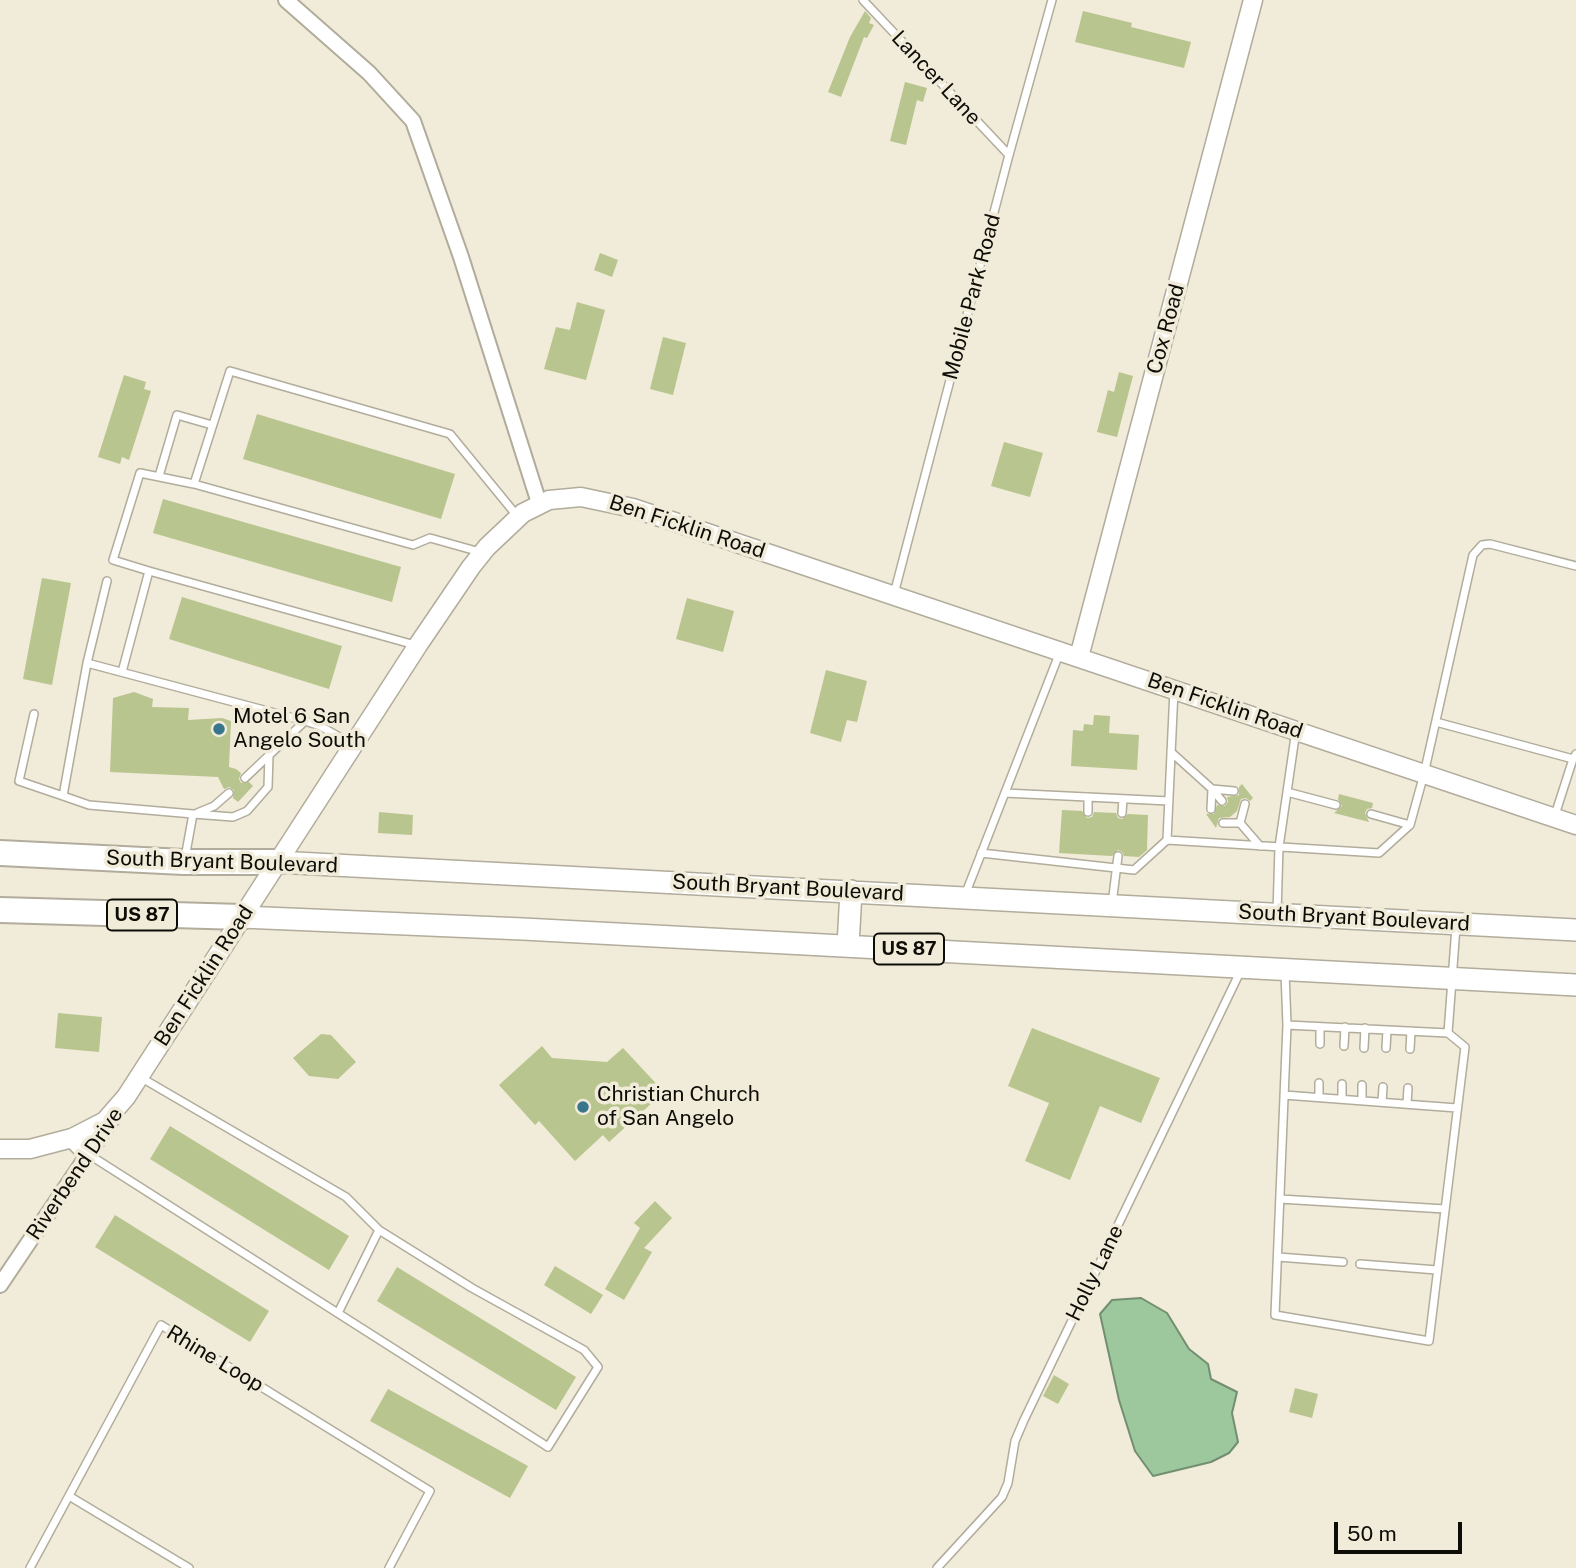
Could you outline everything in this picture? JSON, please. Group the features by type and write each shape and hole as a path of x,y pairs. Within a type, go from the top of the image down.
{"highway":[{"name":"South Bryant Boulevard","path":"0,853 184,862 277,862"},
{"name":"US 87","path":"0,910 242,917"}],"main road":[{"name":"South Bryant Boulevard","path":"277,862 1576,930"},
{"path":"848,946 851,891"},
{"name":"US 87","path":"242,917 1576,985"}],"street":[{"path":"286,0 369,73 413,121 461,257 539,503"},
{"name":"Cox Road","path":"1079,657 1253,0"},
{"name":"Ben Ficklin Road","path":"0,1149 30,1149 72,1138 105,1121 126,1097 418,645 483,552 518,517 539,503 549,500 581,497 616,503 894,594 1576,825"},
{"name":"Riverbend Drive","path":"0,1285 126,1097"},
{"path":"72,1138 88,1154"}],"lane":[{"name":"Lancer Lane","path":"863,0 1009,155"},
{"name":"Mobile Park Road","path":"894,594 1052,0"},
{"path":"194,484 230,371 450,434 518,517"},
{"path":"159,476 177,415 212,425"},
{"path":"418,645 113,560 140,473 194,484 412,545 430,538 483,552"},
{"path":"1167,840 1379,853 1410,825 1473,555 1482,545 1490,544 1576,566"},
{"path":"122,672 149,571"},
{"path":"63,796 88,663 107,581"},
{"path":"964,897 1060,651"},
{"path":"88,663 305,721 320,726 354,745"},
{"path":"981,853 1134,870 1167,840 1174,689"},
{"path":"34,714 19,781 89,805 233,817 247,811 268,787 269,755"},
{"path":"245,778 305,721"},
{"path":"1436,722 1574,756 1554,818"},
{"path":"1276,914 1279,847 1296,730"},
{"path":"1171,752 1222,801"},
{"path":"1212,789 1234,791"},
{"path":"1211,810 1212,789"},
{"path":"1287,792 1336,805"},
{"path":"193,814 215,806 229,793"},
{"path":"1005,793 1169,801"},
{"path":"1088,797 1088,812"},
{"path":"1122,813 1123,799"},
{"path":"1241,823 1245,804"},
{"path":"184,862 193,814"},
{"path":"1233,814 1260,846"},
{"path":"1371,814 1410,825"},
{"path":"1223,822 1241,823"},
{"path":"1084,854 1084,864"},
{"path":"1112,905 1118,856"},
{"path":"1448,1032 1456,922"},
{"name":"Holly Lane","path":"937,1568 1002,1497 1008,1483 1015,1441 1024,1420 1242,967"},
{"path":"1285,969 1287,1025 1275,1315 1429,1341 1465,1047 1448,1032 1287,1025"},
{"path":"1320,1027 1320,1044"},
{"path":"1344,1046 1345,1027"},
{"path":"1364,1048 1365,1028"},
{"path":"1386,1048 1387,1030"},
{"path":"1410,1049 1411,1031"},
{"path":"88,1154 548,1447 598,1367 584,1350 472,1288 379,1230 346,1198 139,1076"},
{"path":"1319,1083 1319,1097"},
{"path":"1342,1084 1342,1099"},
{"path":"1362,1085 1362,1101"},
{"path":"1382,1102 1383,1087"},
{"path":"1407,1104 1408,1088"},
{"path":"1284,1095 1457,1108"},
{"path":"1280,1199 1445,1209"},
{"path":"338,1313 379,1230"},
{"path":"1278,1257 1343,1262"},
{"path":"1360,1264 1437,1270"},
{"name":"Rhine Loop","path":"30,1568 161,1325 430,1491 389,1568"},
{"path":"69,1496 189,1568"}],"shaded area":[{"path":"1141,1298 1167,1313 1189,1349 1208,1364 1211,1379 1237,1392 1232,1413 1238,1442 1229,1453 1211,1462 1153,1476 1135,1451 1119,1400 1100,1314 1112,1300"}],"building":[{"path":"865,11 871,18 869,23 874,25 867,38 864,37 841,97 828,92 850,37"},
{"path":"1083,11 1132,23 1131,27 1191,42 1184,68 1075,42"},
{"path":"905,82 927,88 923,102 917,100 906,145 890,141"},
{"path":"600,253 618,260 612,277 594,270"},
{"path":"577,302 605,310 586,380 544,369 556,327 570,330"},
{"path":"663,337 686,343 673,395 650,389"},
{"path":"1119,372 1133,376 1117,437 1097,432 1108,390 1114,392"},
{"path":"124,375 146,382 144,389 151,391 129,460 122,457 120,464 98,457"},
{"path":"257,414 455,474 441,519 243,459"},
{"path":"1004,442 1043,453 1030,497 991,486"},
{"path":"163,499 401,567 392,602 153,533"},
{"path":"42,578 71,583 52,685 23,679"},
{"path":"182,597 342,646 329,689 169,639"},
{"path":"687,598 734,611 723,652 676,639"},
{"path":"826,670 867,681 857,722 847,720 841,742 810,733"},
{"path":"134,692 153,699 152,707 189,708 188,720 222,718 231,721 229,767 241,773 241,783 249,782 253,786 238,802 233,798 234,790 229,787 224,789 218,777 110,772 113,698"},
{"path":"1094,715 1110,716 1109,733 1139,735 1137,770 1071,766 1073,730 1083,731 1084,724 1093,725"},
{"path":"1242,784 1253,798 1250,801 1241,799 1237,811 1230,817 1219,818 1216,828 1206,814 1214,814 1217,805 1225,806 1227,797 1239,795 1239,787"},
{"path":"1339,794 1373,803 1372,808 1365,813 1369,822 1334,813 1342,806 1338,799"},
{"path":"1062,810 1082,811 1087,818 1092,817 1094,812 1116,813 1118,818 1122,819 1128,814 1148,815 1147,850 1139,857 1124,856 1118,850 1112,856 1059,853"},
{"path":"379,812 413,815 412,835 378,833"},
{"path":"58,1013 102,1017 99,1052 55,1048"},
{"path":"1032,1028 1160,1078 1141,1123 1100,1106 1070,1180 1025,1161 1049,1103 1008,1086"},
{"path":"321,1034 331,1035 356,1062 338,1079 309,1076 293,1058"},
{"name":"Christian Church of San Angelo","path":"542,1046 552,1058 607,1062 623,1048 664,1092 609,1142 603,1135 575,1161 539,1121 535,1125 499,1085"},
{"path":"170,1126 349,1236 329,1270 150,1159"},
{"path":"655,1201 672,1218 644,1248 652,1252 624,1300 605,1289 640,1228 634,1223"},
{"path":"115,1215 269,1311 250,1342 95,1247"},
{"path":"555,1266 603,1295 591,1314 544,1285"},
{"path":"397,1267 576,1377 556,1410 377,1301"},
{"path":"1054,1375 1069,1384 1058,1404 1043,1396"},
{"path":"1295,1388 1318,1394 1312,1418 1289,1412"},
{"path":"388,1389 528,1466 510,1498 370,1421"}],"place":[{"name":"Motel 6 San Angelo South","path":"219,729"},
{"name":"Christian Church of San Angelo","path":"583,1107"}]}
